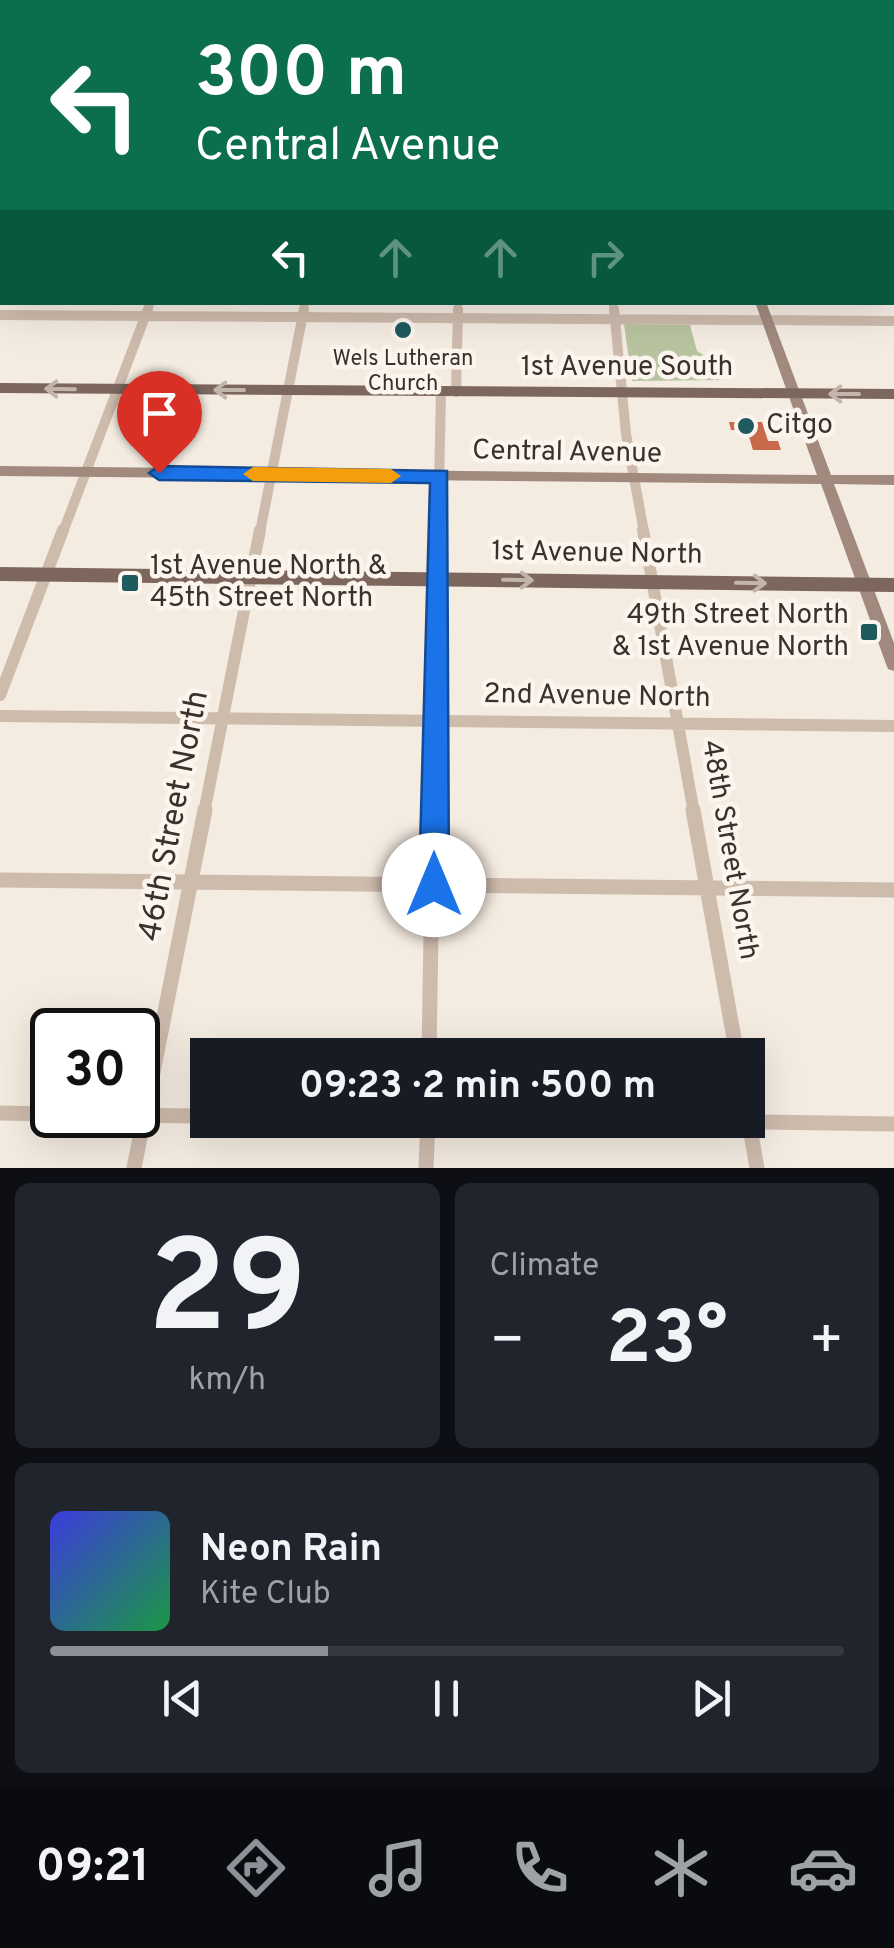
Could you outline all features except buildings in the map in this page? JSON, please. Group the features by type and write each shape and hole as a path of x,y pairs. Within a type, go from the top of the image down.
{"main road":[{"path":"761,305 894,664"},
{"name":"1st Avenue South","path":"0,388 894,394"},
{"name":"Central Avenue","path":"0,472 894,480"},
{"name":"1st Avenue North","path":"0,574 894,586"}],"street":[{"path":"0,695 150,305"},
{"name":"46th Street North","path":"160,1033 304,305"},
{"path":"430,1038 440,476 458,305"},
{"name":"48th Street North","path":"614,305 624,392 621,406 734,1038"},
{"path":"0,314 894,320"},
{"name":"2nd Avenue North","path":"0,716 894,726"},
{"path":"0,880 894,890"},
{"path":"0,1113 30,1114"},
{"path":"160,1116 190,1116"},
{"path":"765,1120 894,1124"},
{"name":"46th Street North","path":"134,1168 140,1138"},
{"path":"426,1168 427,1138"},
{"path":"751,1138 756,1168"}],"green space":[{"path":"624,324 690,325 697,351 716,363 722,380 632,381"}],"slow traffic":[{"path":"253,474 391,476"}],"place":[{"name":"Wels Lutheran Church","path":"403,330"},
{"name":"Citgo","path":"746,426"},
{"name":"1st Avenue North & 45th Street North","path":"130,583"},
{"name":"49th Street North & 1st Avenue North","path":"869,632"}],"route":[{"path":"159,473 440,476 434,885"}]}
